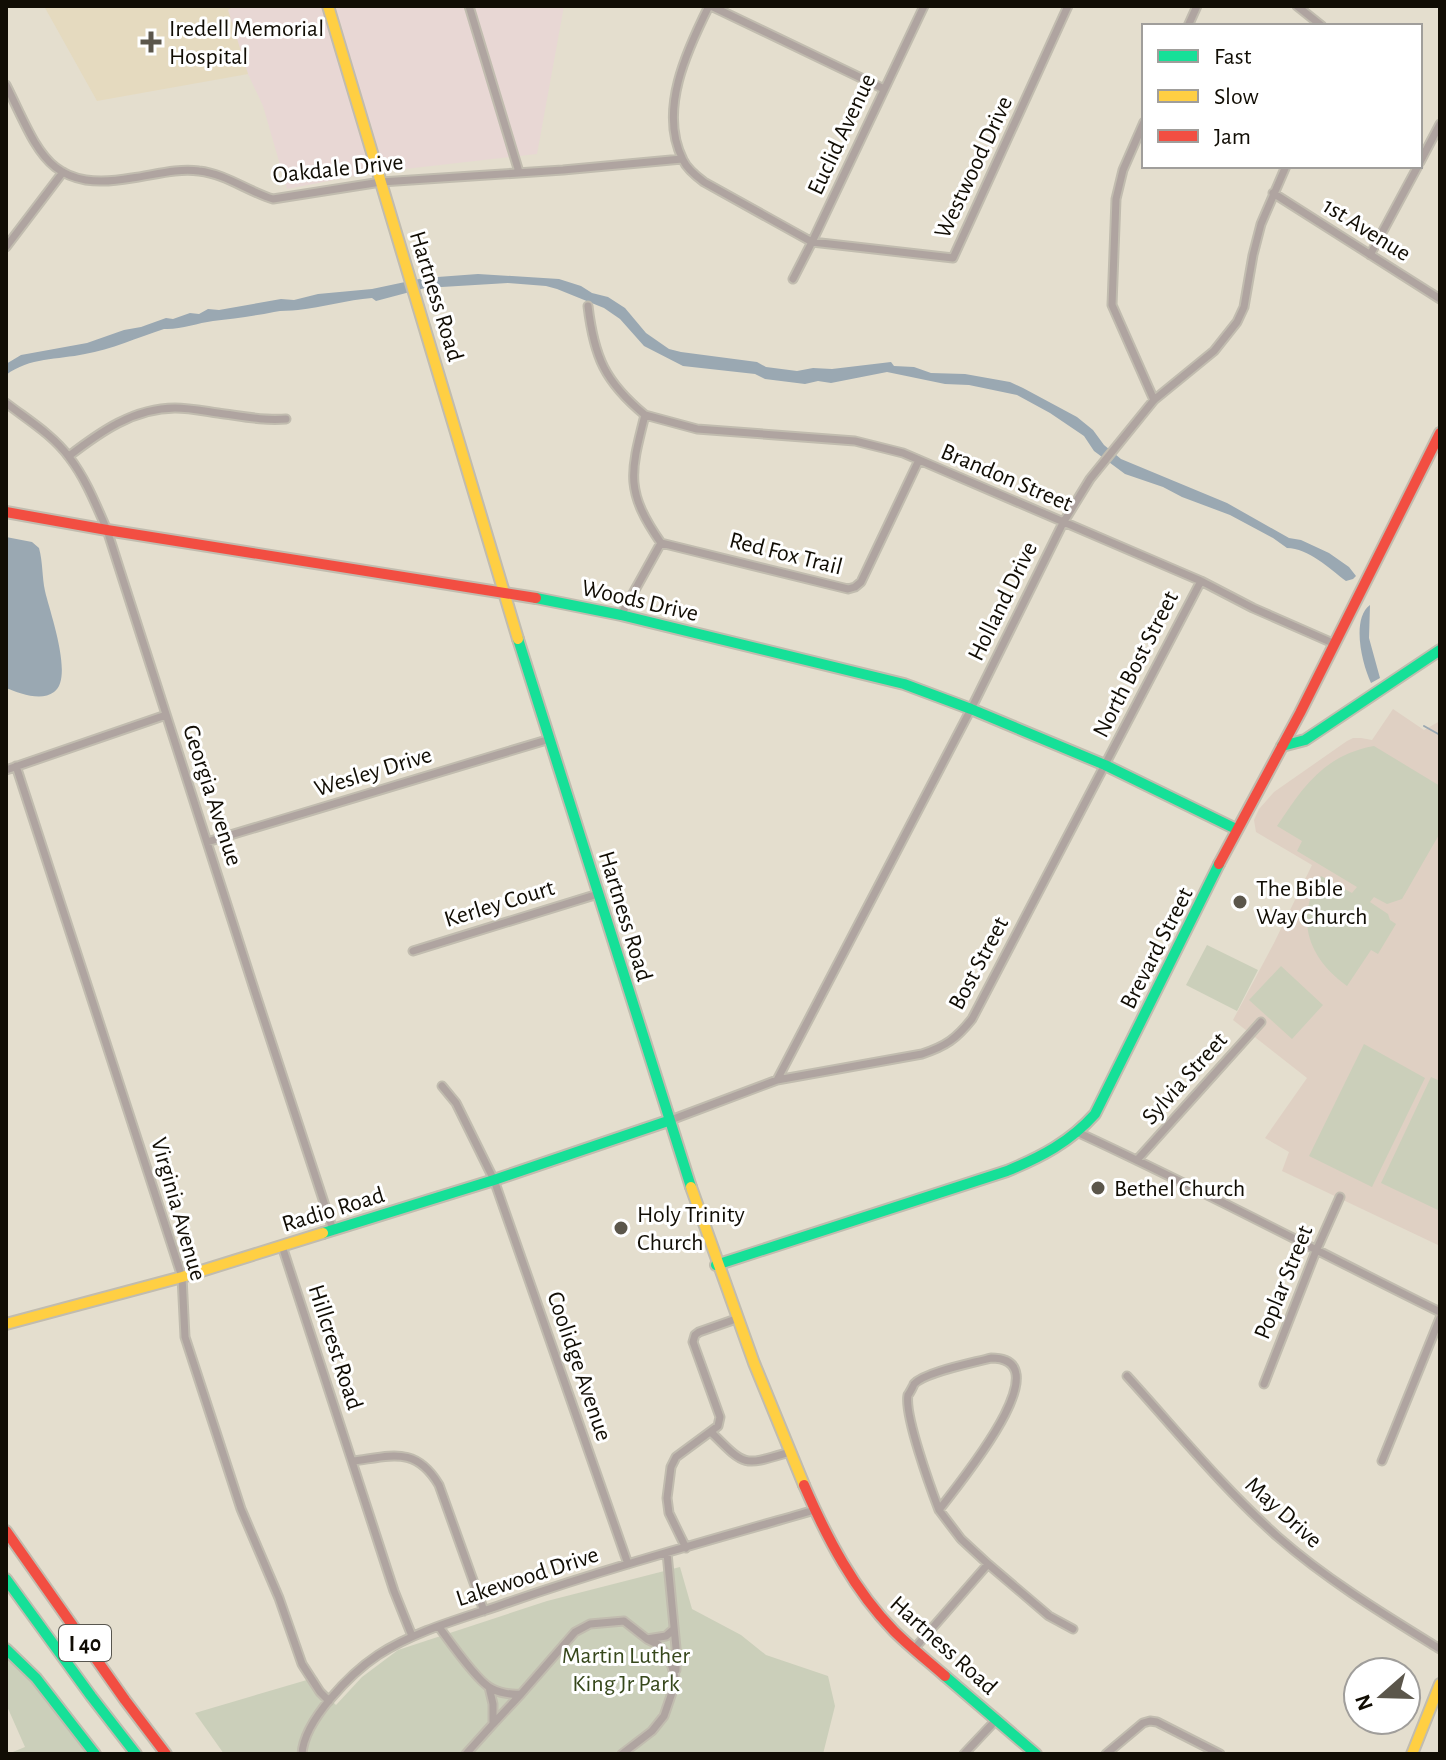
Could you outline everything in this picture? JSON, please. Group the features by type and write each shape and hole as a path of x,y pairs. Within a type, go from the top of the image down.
{"main road":[{"name":"Hartness Road","path":"328,6 504,592 668,1121 736,1319 815,1510 833,1549 856,1586 883,1620 914,1649 1036,1754"},
{"name":"Brevard Street","path":"716,1265 1007,1171 1045,1155 1079,1133 1095,1114 1236,829 1335,644 1440,433"},
{"name":"Woods Drive","path":"6,512 504,592 621,615 904,684 1105,765 1236,829"},
{"path":"1282,746 1305,740 1440,650"},
{"name":"Radio Road","path":"6,1323 182,1277 494,1180 668,1121"},
{"name":"I 40","path":"6,1531 166,1754"},
{"name":"I 40","path":"6,1579 136,1754"},
{"path":"6,1649 36,1678 95,1754"},
{"path":"1412,1754 1440,1684"}],"street":[{"path":"469,6 519,172"},
{"path":"812,242 704,182 691,172 682,159 674,132 674,105 697,29 710,6 884,89"},
{"name":"Euclid Avenue","path":"793,279 924,6"},
{"name":"Westwood Drive","path":"812,242 953,258 1068,6"},
{"path":"1297,6 1320,24"},
{"path":"6,85 35,142 48,161 63,172 6,247"},
{"path":"1422,158 1440,124"},
{"path":"1142,127 1118,184 1112,305 1154,400"},
{"name":"Oakdale Drive","path":"63,172 87,182 110,182 198,170 222,175 273,199 381,182 682,159"},
{"name":"Holland Drive","path":"777,1080 971,709 1063,523 1090,479 1154,400 1214,351 1237,322 1244,307 1261,224 1285,168"},
{"path":"1370,255 1417,168"},
{"name":"1st Avenue","path":"1273,193 1440,299"},
{"path":"588,306 596,348 606,374 623,397 645,415 633,461 636,499 661,543 621,615"},
{"name":"Georgia Avenue","path":"6,403 49,436 69,456 90,490 107,530 333,1230"},
{"path":"69,456 94,437 146,412 185,408 270,420 286,419"},
{"name":"Brandon Street","path":"645,415 697,429 855,441 887,448 1201,581 1335,644"},
{"name":"Red Fox Trail","path":"661,543 848,589 855,587 861,582 919,460"},
{"name":"North Bost Street","path":"1105,765 1201,581"},
{"path":"6,770 166,715"},
{"name":"Wesley Drive","path":"207,842 550,739"},
{"name":"Bost Street","path":"668,1121 777,1080 922,1054 942,1048 959,1036 972,1019 1105,765"},
{"name":"Virginia Avenue","path":"16,766 182,1277 185,1337 241,1509 279,1598 302,1664 329,1701"},
{"name":"Kerley Court","path":"413,951 598,894"},
{"name":"Sylvia Street","path":"1137,1160 1261,1022"},
{"name":"Coolidge Avenue","path":"442,1086 456,1103 494,1180 628,1564"},
{"path":"1079,1133 1440,1312"},
{"name":"Poplar Street","path":"1264,1384 1340,1197"},
{"name":"Hillcrest Road","path":"282,1246 394,1591 412,1636"},
{"path":"1382,1461 1440,1318"},
{"path":"686,1548 669,1513 667,1498 671,1467 676,1457 718,1426 720,1417 693,1347 693,1339 699,1332 736,1319"},
{"path":"939,1510 999,1428 1018,1375 1013,1364 1003,1358 991,1358 927,1376 915,1383 908,1395 914,1434 939,1510 961,1539 1049,1616 1073,1629"},
{"name":"May Drive","path":"1127,1376 1237,1499 1279,1538 1318,1569 1440,1649"},
{"path":"711,1432 735,1456 746,1461 763,1460 790,1452"},
{"path":"353,1461 397,1456 415,1459 430,1469 439,1485 484,1611"},
{"name":"Lakewood Drive","path":"302,1754 310,1728 329,1701 377,1656 412,1636 628,1564 815,1510"},
{"path":"622,1754 652,1731 664,1716 676,1681 667,1553"},
{"path":"914,1649 988,1564"},
{"path":"466,1754 575,1632 590,1624 624,1621 659,1645 670,1660 676,1681"},
{"path":"439,1627 489,1687 521,1694"},
{"path":"647,1639 666,1636 674,1629"},
{"path":"489,1687 493,1724"},
{"path":"964,1754 997,1719"},
{"path":"1106,1754 1143,1723 1150,1721 1220,1754"}],"shaded area":[{"name":"Iredell Memorial Hospital","path":"44,6 234,6 228,10 248,74 97,101"},
{"path":"234,6 564,6 537,154 370,173 287,189 263,106 248,74 227,9"},
{"path":"478,274 559,279 581,286 625,308 646,333 669,349 681,352 757,362 766,367 797,371 891,362 894,366 914,367 931,373 965,374 1010,382 1077,417 1121,459 1227,503 1289,538 1329,553 1356,576 1346,581 1311,555 1287,548 1230,515 1125,474 1094,451 1084,436 1017,395 887,372 831,383 818,381 805,384 765,379 755,374 683,366 644,346 620,319 604,308 546,286 508,283 425,288 376,301 363,299 164,329 95,352 34,362 6,375 6,364 21,355 87,343 166,318 199,314 208,309 372,289 424,278"},
{"path":"6,537 32,542 39,548 62,673 60,685 49,695 30,696 6,688"},
{"path":"1370,605 1369,638 1380,678 1371,683 1360,642 1361,620"},
{"path":"1393,709 1424,730 1440,721 1440,1246 1282,1171 1289,1152 1265,1138 1307,1078 1233,1020 1312,865 1256,832 1254,820 1259,809 1274,792 1347,741 1353,738 1372,740"}],"green space":[{"path":"1374,746 1440,786 1440,833 1402,899 1387,904 1374,897 1370,902 1388,914 1396,924 1378,954 1371,950 1347,986 1323,963 1315,950 1309,937 1308,907 1321,876 1352,893 1357,887 1297,851 1302,841 1277,826 1306,786 1328,765 1357,750"},
{"path":"1207,945 1258,970 1237,1011 1186,985"},
{"path":"1281,966 1323,1005 1292,1039 1249,1000"},
{"path":"1364,1044 1425,1078 1372,1187 1309,1156"},
{"path":"1431,1077 1440,1081 1440,1211 1381,1183"},
{"name":"Martin Luther King Jr Park","path":"680,1567 692,1609 741,1635 766,1655 828,1676 835,1706 823,1754 224,1754 195,1713 317,1677 325,1694 336,1705 362,1677 398,1650 547,1601"},
{"path":"13,1656 89,1754 8,1754 25,1747 6,1704 6,1661"}],"waterway":[{"path":"1424,726 1440,735"}],"traffic: fast":[{"path":"536,598 621,615 904,684 1105,765 1236,829"},
{"path":"518,639 691,1187"},
{"path":"1282,746 1305,740 1440,650"},
{"path":"716,1265 1007,1171 1065,1141 1095,1114 1219,864"},
{"path":"323,1233 668,1121"},
{"path":"6,1579 136,1754"},
{"path":"6,1649 36,1678 95,1754"},
{"path":"945,1676 1036,1754"}],"traffic: slow":[{"path":"328,6 518,639"},
{"path":"691,1187 754,1363 804,1485"},
{"path":"6,1324 182,1277 323,1233"},
{"path":"1412,1754 1440,1684"}],"traffic: jam":[{"path":"1219,864 1300,713 1440,433"},
{"path":"6,512 536,598"},
{"path":"804,1485 832,1544 866,1598 894,1631 945,1676"},
{"path":"6,1531 166,1754"}],"place":[{"name":"Iredell Memorial Hospital","path":"151,42"},
{"name":"The Bible Way Church","path":"1240,902"},
{"name":"Bethel Church","path":"1098,1188"},
{"name":"Holy Trinity Church","path":"621,1228"}]}
